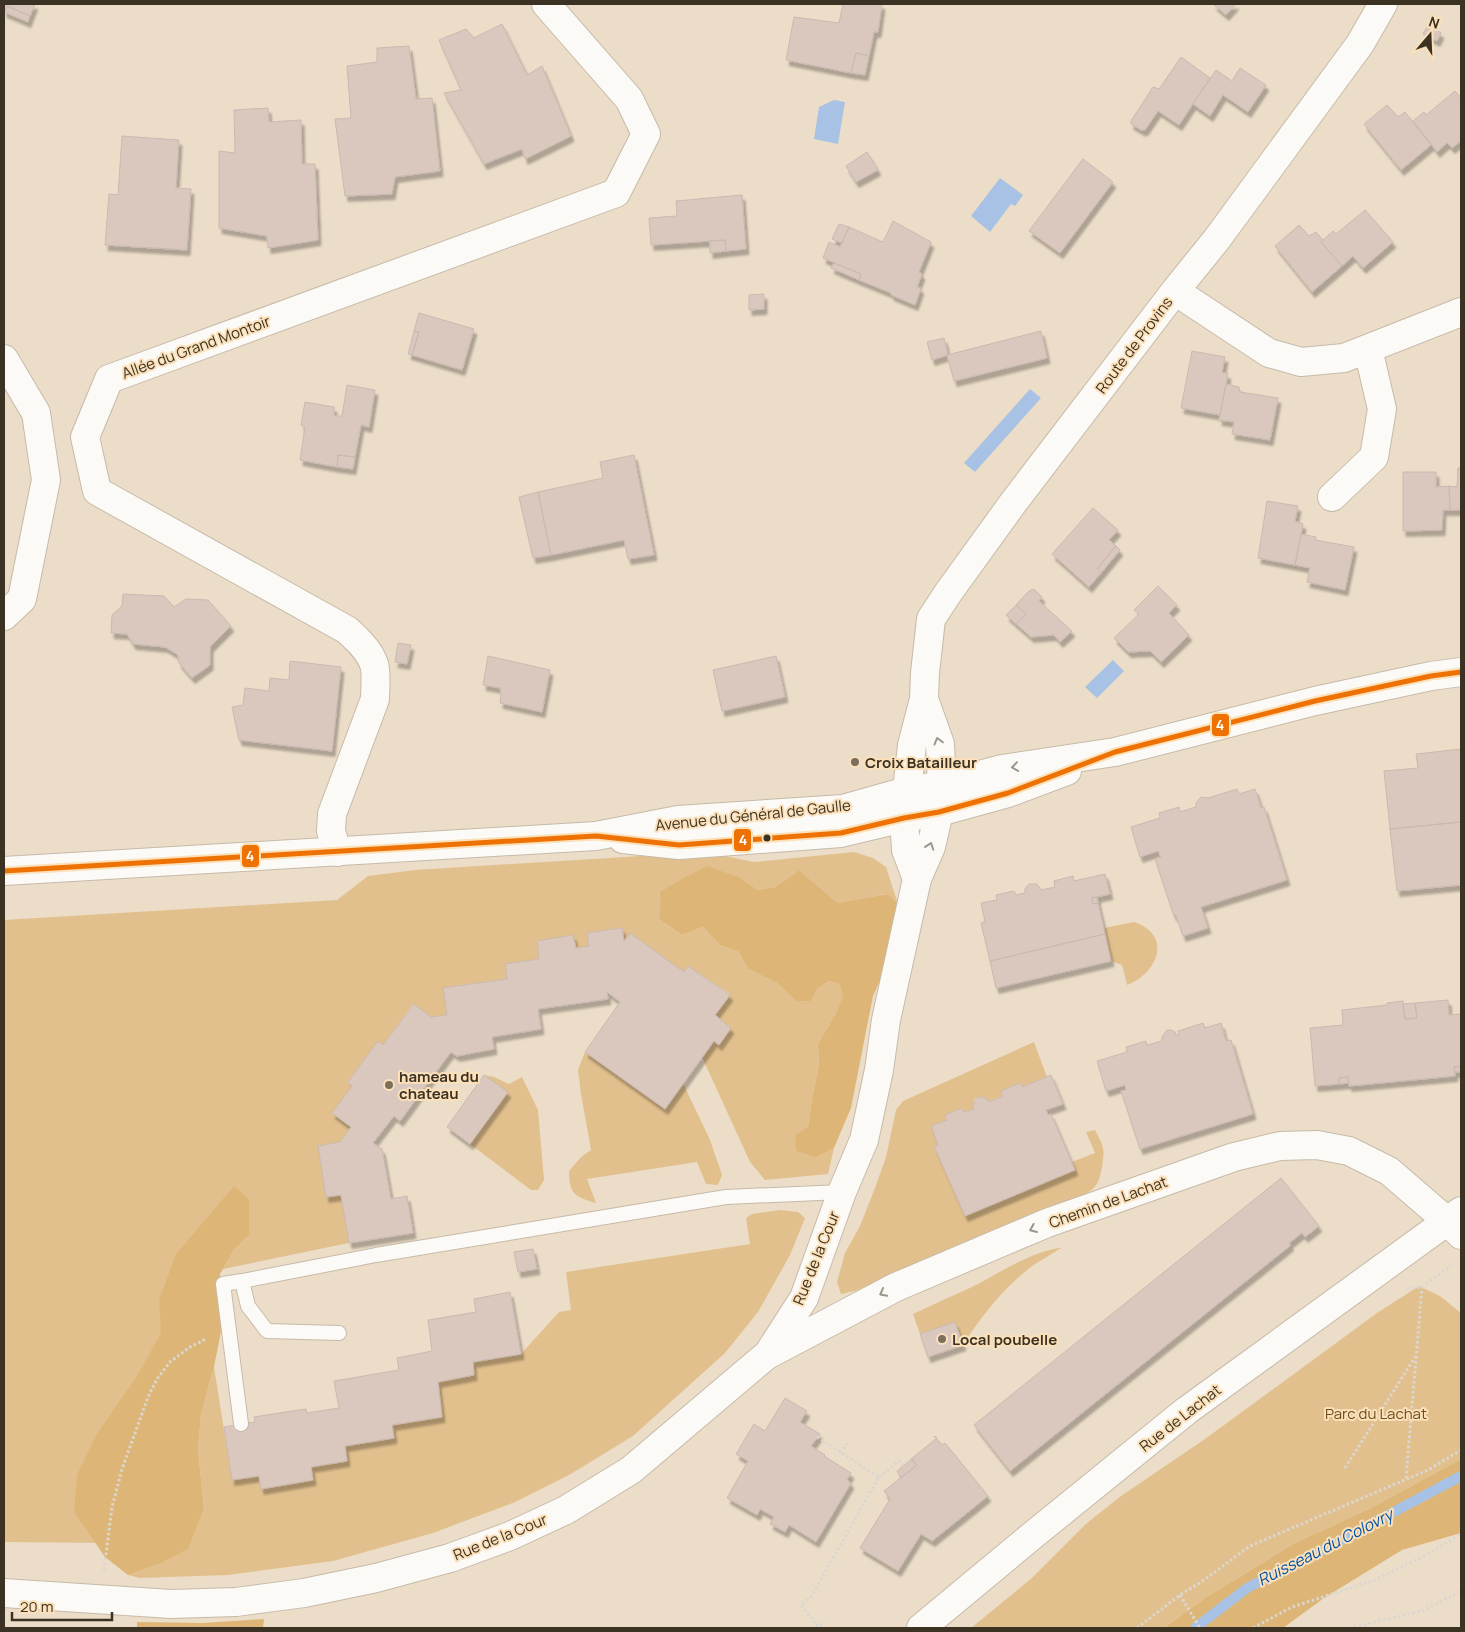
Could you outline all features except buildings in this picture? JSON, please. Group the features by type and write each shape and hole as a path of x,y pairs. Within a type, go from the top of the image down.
{"street":[{"name":"Allée du Grand Montoir","path":"337,852 330,831 332,814 375,700 374,664 360,643 346,630 97,491 85,437 109,379 616,193 646,134 629,99 546,4"},
{"name":"Route de Provins","path":"904,818 912,745 924,699 925,673 932,619 948,593 1013,503 1217,239 1360,44 1383,4"},
{"path":"1175,291 1269,353 1300,362 1344,358 1461,312"},
{"path":"1332,497 1374,456 1382,409 1368,349"},
{"path":"4,359 36,413 46,480 22,599 4,616"},
{"name":"Avenue du Général de Gaulle","path":"4,871 596,836 678,820 843,809 906,791 942,785 1002,769 1115,752 1315,700 1431,676 1461,672"},
{"name":"Route de Provins","path":"924,699 940,744 942,785 940,812"},
{"name":"Avenue du Général de Gaulle","path":"596,836 679,846 841,833 904,818 940,812 1008,793 1115,752"},
{"name":"Rue de la Cour","path":"4,1593 171,1604 236,1602 304,1594 376,1578 450,1558 510,1536 566,1510 631,1470 768,1354 804,1298 842,1192 864,1140 879,1070 886,1020 917,880 931,847 940,812"},
{"path":"904,818 906,850 917,880"},
{"name":"Chemin de Lachat","path":"768,1354 896,1287 1047,1223 1234,1157 1280,1146 1317,1145 1349,1152 1388,1171 1457,1222"},
{"name":"Rue de Lachat","path":"921,1628 1186,1411 1457,1222"}],"lane":[{"name":"Rue de la Cour","path":"229,1329 223,1284 376,1255 726,1197 842,1192"},
{"path":"242,1281 248,1306 268,1331 339,1333"},
{"path":"229,1329 240,1424"}],"path":[{"path":"1406,1478 1422,1287 1454,1263"},
{"path":"103,1577 112,1507 122,1469 148,1397 170,1362 190,1347 229,1329"},
{"path":"1345,1468 1417,1353"},
{"path":"817,1437 879,1477"},
{"path":"840,1452 848,1442"},
{"path":"1137,1628 1250,1546 1428,1470 1461,1450"},
{"path":"819,1628 801,1605 811,1597 879,1477 899,1461 903,1466"},
{"path":"1253,1628 1292,1607 1375,1580 1428,1554 1461,1534"},
{"path":"1349,1628 1422,1611 1461,1590"},
{"path":"1180,1595 1200,1628"},
{"path":"815,1624 823,1625 825,1628"}],"green space":[{"path":"854,852 873,858 886,867 898,904 886,894 838,903 799,870 775,887 758,890 741,878 660,892 659,919 682,935 703,927 720,945 739,952 748,969 777,983 796,1001 811,1001 818,988 829,981 839,984 843,995 836,1013 818,1044 819,1065 808,1127 796,1151 815,1158 834,1148 828,1174 765,1180 750,1162 702,1057 714,1041 719,1045 731,1028 715,1015 730,994 688,966 684,972 624,941 622,928 587,933 589,946 576,948 573,935 537,941 539,959 505,964 507,979 443,988 447,1015 431,1017 413,1004 383,1045 378,1041 348,1082 352,1086 332,1113 351,1127 340,1142 319,1146 341,1195 349,1243 223,1269 234,1250 249,1235 249,1199 105,1543 4,1542 4,920 337,900 368,876 415,870 641,856 715,854 754,862"},
{"path":"1134,922 1146,928 1154,936 1157,944 1157,954 1147,972 1127,985 1122,965 1111,961 1104,928"},
{"path":"1034,1042 1047,1077 1022,1087 1020,1083 1001,1091 1003,1096 982,1104 982,1097 978,1097 974,1100 974,1109 964,1112 962,1108 945,1115 947,1120 931,1126 938,1145 934,1147 965,1216 1075,1170 1072,1162 1095,1153 1086,1132 1095,1130 1102,1144 1103,1151 1100,1175 1096,1185 1073,1201 855,1291 841,1294 837,1282 845,1253 860,1226 875,1188 886,1157 896,1110 903,1101"},
{"path":"585,1052 665,1109 683,1083 710,1140 722,1175 718,1185 706,1184 697,1162 587,1179 596,1203 583,1199 572,1190 569,1171 581,1157 591,1150 578,1070"},
{"path":"484,1075 494,1077 509,1084 522,1077 538,1110 544,1180 538,1190 531,1190 470,1144"},
{"path":"780,1210 798,1212 805,1218 790,1255 758,1312 725,1353 633,1436 569,1475 515,1502 433,1533 333,1561 228,1575 140,1578 128,1575 159,1564 204,1508 198,1450 201,1414 214,1367 232,1480 259,1476 261,1489 313,1480 311,1467 345,1446 394,1438 392,1425 442,1417 438,1382 474,1375 473,1362 521,1354 559,1312 571,1310 566,1272 750,1244 746,1218 752,1214"},
{"path":"1061,1248 1035,1264 1014,1281 986,1312 963,1345 955,1322 920,1334 913,1314 972,1287 1036,1254"},
{"name":"Parc du Lachat","path":"1419,1286 1440,1296 1461,1313 1461,1459 1371,1508 1293,1544 1205,1598 1164,1628 971,1628 1032,1578 1087,1523 1121,1496 1205,1439 1377,1313"}],"shaded area":[{"path":"707,866 741,878 758,890 775,887 799,870 838,903 887,894 898,904 894,949 873,996 851,1108 834,1148 815,1158 796,1151 795,1135 808,1127 819,1065 818,1044 836,1013 843,995 839,984 829,981 818,988 811,1001 796,1001 777,983 748,969 739,952 720,945 703,927 682,935 659,919 660,892"},
{"path":"234,1186 249,1199 249,1235 234,1250 220,1274 223,1321 214,1367 201,1414 198,1450 204,1508 188,1549 159,1564 128,1575 105,1557 74,1512 77,1475 96,1435 137,1376 161,1333 159,1300 176,1254"},
{"path":"1461,1459 1461,1533 1402,1550 1324,1598 1283,1628 1164,1628 1205,1598 1293,1544 1371,1508"},
{"path":"264,1619 263,1628 137,1628 137,1622 203,1623"}],"water":[{"path":"834,100 845,102 838,144 814,139 819,107"},
{"path":"1000,178 1023,195 1015,206 1011,204 990,232 971,216"},
{"path":"1030,389 1041,398 975,472 964,463"},
{"path":"1113,660 1124,671 1097,698 1085,687"}],"waterway":[{"name":"Ruisseau du Colovry","path":"1195,1628 1247,1588 1461,1476"}],"transit line":[{"name":"4","path":"4,871 596,836 679,845 841,833 939,812 1008,793 1115,752 1315,701 1431,676 1461,672"}],"place":[{"name":"Croix Batailleur","path":"855,762"},
{"name":"hameau du chateau","path":"389,1085"},
{"name":"Local poubelle","path":"942,1339"}]}
